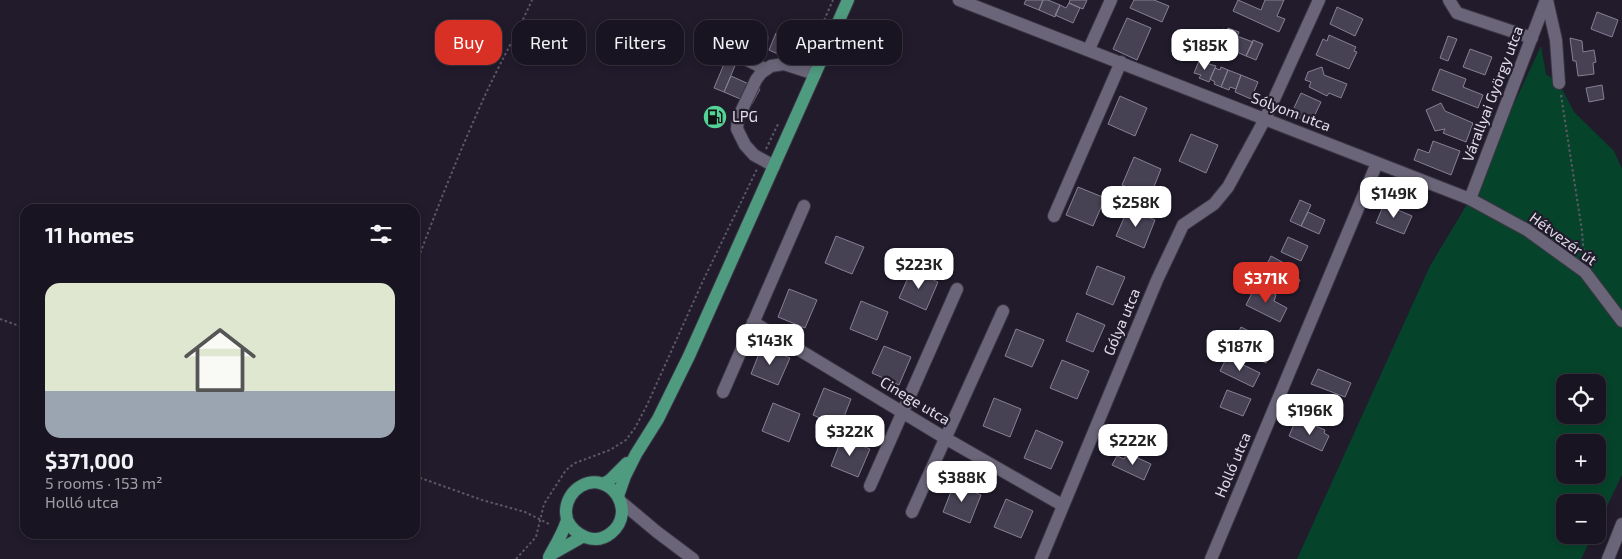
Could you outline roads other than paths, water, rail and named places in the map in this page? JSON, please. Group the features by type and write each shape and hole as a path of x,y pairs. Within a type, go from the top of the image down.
{"main road":[{"path":"548,558 582,537 599,538 608,535 621,522 622,514 619,498 625,476 636,454 658,419 689,356 848,0"},
{"path":"603,484 610,480 636,454"},
{"path":"548,558 562,534 567,520 566,508 572,494 579,487 595,482 603,484 613,490 619,498"},
{"path":"567,520 582,537"}],"street":[{"name":"Sólyom utca","path":"959,0 1089,49 1470,199"},
{"path":"1089,49 1111,0"},
{"name":"Gólya utca","path":"1041,559 1157,280 1183,225 1214,204 1228,187 1265,119 1319,0"},
{"path":"1449,0 1458,13 1532,38"},
{"name":"Várallyai György utca","path":"1470,199 1547,0"},
{"name":"Várallyai György utca","path":"1547,0 1556,40 1559,83"},
{"path":"1054,216 1121,62"},
{"path":"774,166 749,150 745,145 738,134 738,118 756,80 765,69 784,64 815,74"},
{"path":"757,65 765,69"},
{"name":"Holló utca","path":"1211,559 1377,163"},
{"name":"Hétvezér út","path":"1470,199 1527,230 1585,272 1622,320"},
{"path":"723,392 804,206"},
{"path":"870,486 957,289"},
{"path":"912,512 1003,311"},
{"name":"Cinege utca","path":"753,322 945,438 1062,505"},
{"path":"619,498 657,532 693,559"},
{"path":"621,522 630,520 657,532"},
{"path":"1608,559 1622,524"}],"place":[{"name":"LPG","path":"715,117"}]}
